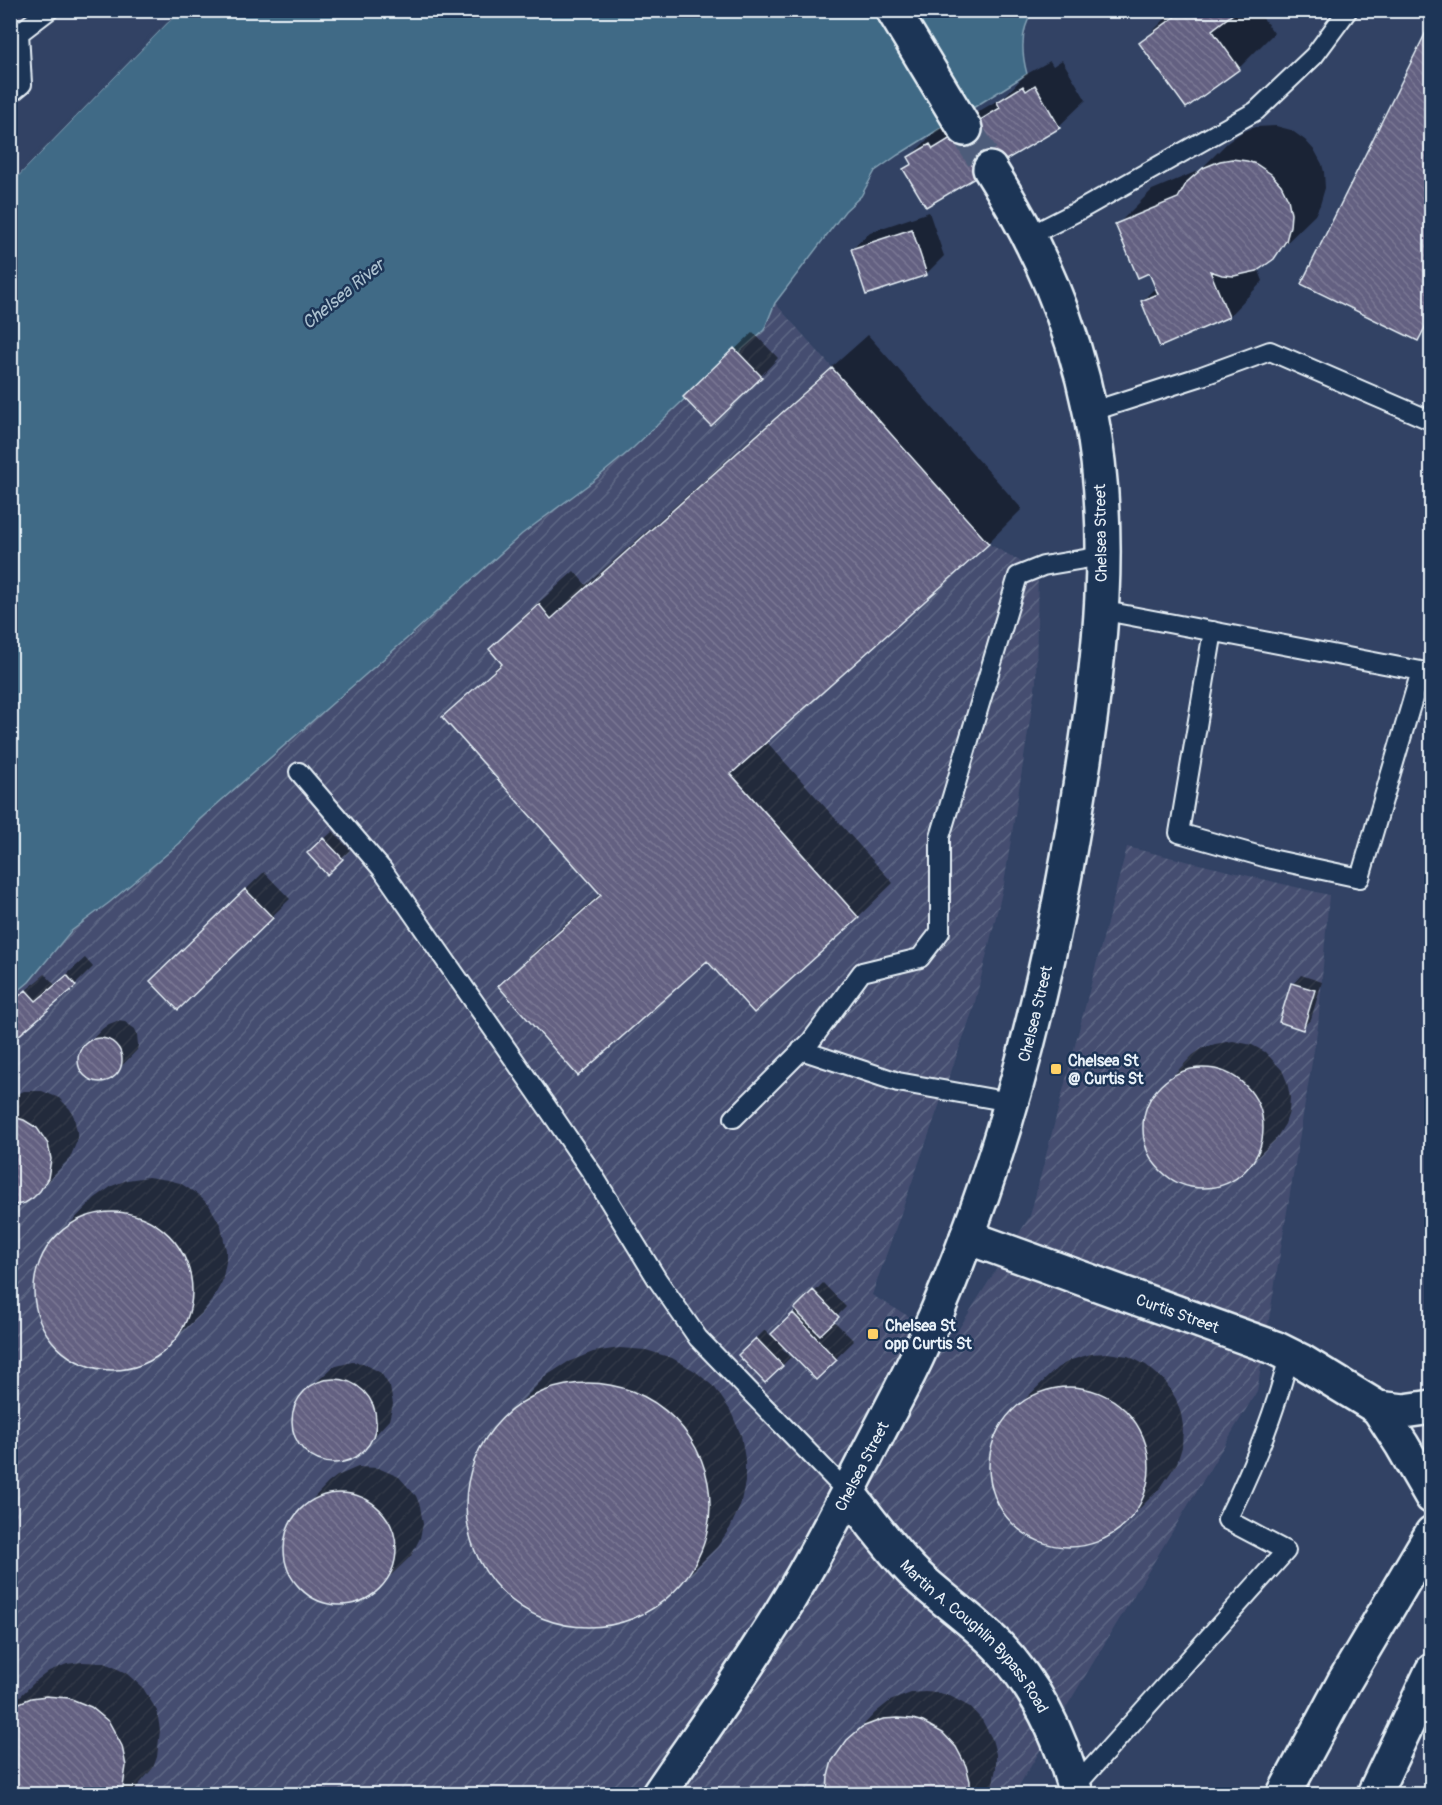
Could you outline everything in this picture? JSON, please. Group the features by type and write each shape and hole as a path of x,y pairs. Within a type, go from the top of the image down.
{"main road":[{"path":"892,10 965,129"},
{"name":"Chelsea Street","path":"659,1794 763,1641 802,1577 848,1493 916,1357 967,1236 1010,1102 1047,959 1075,819 1093,697 1100,610 1103,532 1101,491 1090,412 1066,321 1052,284 1029,236 990,169"},
{"name":"Curtis Street","path":"967,1236 1250,1339 1295,1358 1378,1408 1404,1411 1431,1407"},
{"name":"Curtis Street","path":"1378,1408 1431,1497"},
{"name":"Martin A. Coughlin Bypass Road","path":"848,1493 904,1562 998,1646 1015,1666 1039,1701 1056,1734 1073,1792"},
{"path":"1284,1794 1355,1662 1431,1533"},
{"path":"1374,1794 1431,1671"}],"lane":[{"path":"10,94 22,84 15,37 49,10"},
{"path":"1029,236 1256,111 1314,56 1348,10"},
{"path":"1090,412 1199,377 1270,351 1431,421"},
{"path":"734,1118 811,1041 862,972 920,958 940,932 940,837 1018,576 1043,566 1102,556"},
{"path":"1100,610 1213,631 1421,671 1360,878 1271,859 1179,833 1213,631"},
{"path":"299,772 382,869 548,1107 592,1173 657,1279 698,1338 848,1493"},
{"path":"801,1050 898,1082 1010,1102"},
{"path":"1073,1792 1286,1551 1227,1520 1248,1478 1282,1386 1295,1358"}],"shaded area":[{"path":"775,303 989,544 1038,571 1036,682 1004,884 973,1010 872,1295 951,1341 1030,1216 1127,847 1329,895 1318,1026 1257,1391 1014,1794 11,1794 10,984 412,634"}],"water":[{"name":"Chelsea River","path":"182,10 1033,11 1026,26 1023,41 1027,74 875,171 861,196 845,211 775,303 764,330 713,372 633,448 522,534 412,634 199,820 180,843 110,902 70,932 29,982 11,997 11,181"}],"pier":[{"path":"177,10 182,11 167,23 11,181 10,178"}],"building":[{"path":"1184,10 1238,10 1212,30 1240,69 1186,108 1139,43"},
{"path":"1432,20 1432,314 1418,341 1301,284"},
{"path":"1035,85 1060,128 926,207 903,169 912,164 908,157 930,144 933,149 1000,108 997,102 1023,86 1026,91"},
{"path":"1232,159 1256,164 1271,174 1281,185 1288,199 1291,214 1286,241 1274,259 1257,271 1234,276 1210,271 1229,317 1160,347 1141,301 1158,294 1149,273 1138,278 1115,224 1178,198 1187,182 1203,168"},
{"path":"912,229 927,275 866,295 851,249"},
{"path":"734,348 762,377 711,426 683,397"},
{"path":"832,368 989,544 731,774 859,918 754,1013 707,961 578,1076 498,986 601,895 442,717 502,664 489,649 539,604 551,619"},
{"path":"323,838 343,859 327,875 307,853"},
{"path":"245,889 273,918 178,1010 150,981"},
{"path":"67,975 76,986 10,1043 10,1004 26,990 36,1001"},
{"path":"1291,983 1315,990 1303,1030 1279,1022"},
{"path":"100,1038 115,1045 122,1060 115,1075 100,1082 85,1075 78,1060 85,1045"},
{"path":"1203,1068 1226,1072 1246,1085 1259,1105 1263,1128 1259,1151 1246,1171 1226,1184 1203,1188 1180,1184 1160,1171 1147,1151 1143,1128 1147,1105 1160,1085 1180,1072"},
{"path":"10,1116 24,1120 37,1128 48,1144 51,1159 48,1178 40,1191 25,1203 10,1206"},
{"path":"113,1212 128,1213 143,1218 157,1225 169,1235 179,1247 186,1261 191,1276 191,1306 186,1321 179,1335 169,1347 157,1357 143,1364 128,1369 113,1370 98,1369 83,1364 69,1357 57,1347 47,1335 40,1321 35,1306 34,1291 35,1276 40,1261 47,1247 57,1235 69,1225 83,1218 98,1213"},
{"path":"813,1290 839,1317 820,1335 794,1309"},
{"path":"793,1313 837,1360 816,1380 771,1334"},
{"path":"756,1338 783,1366 765,1383 738,1355"},
{"path":"334,1379 350,1382 364,1391 373,1405 376,1421 373,1437 364,1451 350,1460 334,1463 318,1460 304,1451 295,1437 292,1421 295,1405 304,1391 318,1382"},
{"path":"576,1383 600,1383 624,1388 646,1397 666,1410 683,1427 696,1447 705,1469 710,1505 708,1529 696,1563 683,1583 666,1600 646,1613 624,1622 600,1627 576,1627 552,1622 530,1613 510,1600 493,1583 480,1563 471,1541 466,1517 466,1493 471,1469 480,1447 493,1427 510,1410 530,1397 552,1388"},
{"path":"1069,1387 1085,1388 1100,1393 1114,1400 1126,1410 1136,1422 1143,1436 1148,1451 1148,1483 1143,1498 1136,1512 1126,1524 1114,1534 1100,1541 1085,1546 1069,1547 1053,1546 1038,1541 1024,1534 1012,1524 1002,1512 995,1498 990,1483 989,1467 990,1451 995,1436 1002,1422 1012,1410 1024,1400 1038,1393 1053,1388"},
{"path":"340,1493 362,1497 380,1509 392,1527 396,1549 392,1571 380,1589 362,1601 340,1605 318,1601 300,1589 288,1571 284,1549 288,1527 300,1509 318,1497"},
{"path":"46,1696 69,1698 91,1707 109,1722 122,1746 126,1766 122,1794 10,1794 10,1707 31,1698"},
{"path":"898,1718 923,1722 943,1733 956,1747 966,1766 970,1781 970,1794 827,1794 832,1761 847,1740 862,1727 883,1719"}],"tunnel":[{"path":"965,129 990,169"}],"place":[{"name":"Chelsea St @ Curtis St","path":"1056,1069"},
{"name":"Chelsea St opp Curtis St","path":"873,1334"}]}
